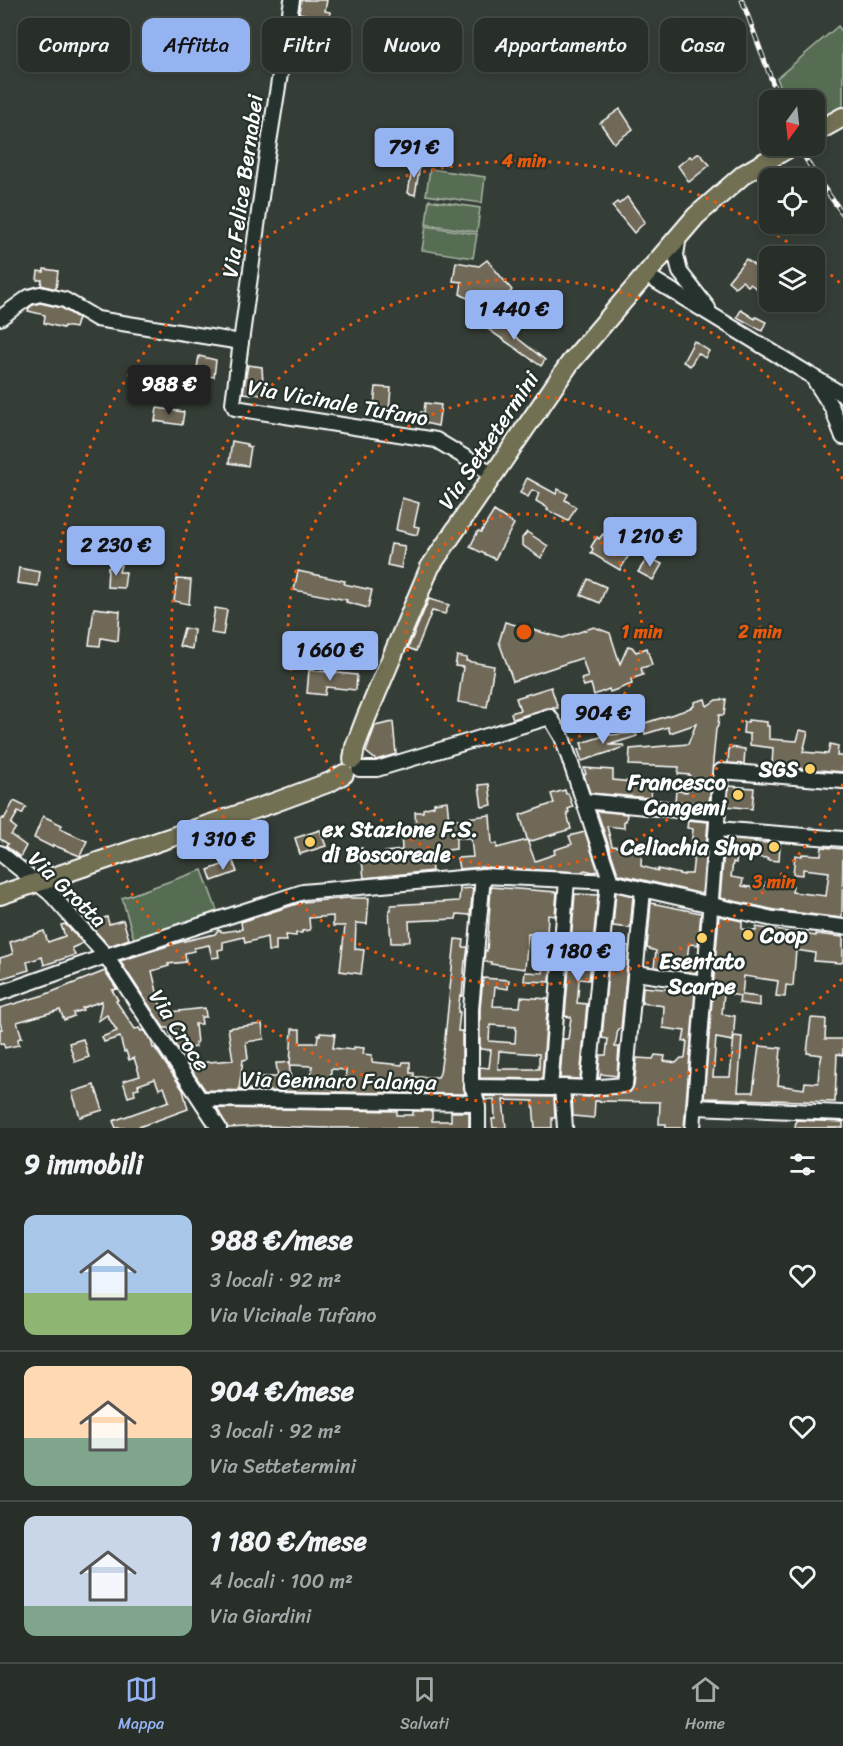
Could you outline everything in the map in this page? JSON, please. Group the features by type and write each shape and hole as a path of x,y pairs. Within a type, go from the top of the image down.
{"main road":[{"path":"825,129 840,124"},
{"name":"Via Settetermini","path":"352,767 355,747 366,718 430,567 493,474 570,363 696,216 744,174 775,156"},
{"path":"0,895 273,803 330,782 352,767"}],"street":[{"name":"Via Felice Bernabei","path":"241,342 266,161 292,0"},
{"path":"679,236 676,255 680,272 715,317"},
{"path":"646,275 843,395"},
{"path":"630,294 642,288 673,291"},
{"name":"Via Vicinale Tufano","path":"0,318 29,297 40,294 65,300 97,319 241,342 233,403 235,408 436,440 493,474"},
{"path":"813,378 838,409 843,436"},
{"path":"352,767 377,769 550,717 562,737 609,882 588,1088"},
{"path":"693,1128 722,771 843,781"},
{"path":"584,801 718,814"},
{"path":"717,829 843,839"},
{"name":"Via Grotta","path":"0,853 51,894 106,956"},
{"path":"0,993 303,892 483,876 609,882 772,919 843,927"},
{"path":"478,1128 477,1103 472,1087 471,1009 483,876"},
{"path":"565,1128 556,1088 567,880"},
{"path":"472,1087 588,1088 625,1085 644,890"},
{"name":"Via Croce","path":"106,956 219,1128"},
{"path":"636,973 704,983"},
{"name":"Via Gennaro Falanga","path":"201,1099 477,1103"},
{"path":"694,1107 843,1113"},
{"path":"814,1128 815,1113"}],"green space":[{"path":"838,26 843,33 843,108 825,118 825,90 782,90 777,78"},
{"path":"430,169 485,177 482,203 426,195"},
{"path":"429,200 480,208 477,232 426,224"},
{"path":"426,226 477,234 473,258 422,250"},
{"path":"202,870 218,913 134,939 122,898"}],"building":[{"path":"301,0 327,0 325,11 330,12 330,18 321,18 299,13"},
{"path":"620,109 633,129 614,143 600,123"},
{"path":"699,153 710,165 689,182 678,166 690,156 692,158"},
{"path":"413,163 420,165 415,195 408,193"},
{"path":"627,197 645,222 634,233 612,206 617,202 619,204"},
{"path":"746,259 759,269 759,285 756,288 742,281 735,287 728,281"},
{"path":"487,260 512,290 493,312 460,294 462,282 453,281 456,262 479,266"},
{"path":"44,269 58,271 56,289 41,285 42,280 37,280 38,271 44,272"},
{"path":"40,303 62,308 78,318 75,328 64,326 63,328 44,323 45,315 28,311 33,305"},
{"path":"741,310 755,319 756,317 766,322 762,331 737,317"},
{"path":"492,318 545,360 541,366 485,327"},
{"path":"694,341 709,351 705,358 698,353 690,366 683,362"},
{"path":"199,356 216,360 214,377 196,374"},
{"path":"248,365 262,367 264,385 262,395 243,393"},
{"path":"376,387 391,388 389,411 375,409"},
{"path":"425,403 441,405 438,426 420,422"},
{"path":"157,408 184,412 182,425 155,421"},
{"path":"232,441 251,447 248,466 229,463"},
{"path":"527,478 556,494 558,489 568,494 565,500 576,507 568,521 547,510 548,508 536,501 539,493 532,490 528,497 520,493"},
{"path":"402,498 419,503 414,526 419,527 417,535 396,530"},
{"path":"494,511 514,524 495,559 470,547 478,531 481,532"},
{"path":"142,532 160,536 158,551 139,548"},
{"path":"527,532 548,546 541,558 522,545 522,538"},
{"path":"603,534 632,550 620,570 591,553 593,549 591,547 597,537 599,539"},
{"path":"391,544 405,546 401,568 387,565"},
{"path":"648,557 662,564 653,580 638,572"},
{"path":"111,564 121,565 119,572 126,572 124,588 107,587 108,567 111,568"},
{"path":"19,568 40,572 38,586 17,583"},
{"path":"298,571 345,581 344,584 372,590 368,608 346,602 347,600 294,590"},
{"path":"177,579 191,580 189,604 174,601"},
{"path":"588,579 606,587 600,603 581,595"},
{"path":"429,599 449,605 445,614 432,611 416,651 408,648"},
{"path":"94,608 120,611 118,641 101,638 100,646 89,645"},
{"path":"215,608 227,610 223,635 211,633"},
{"path":"505,622 562,638 594,627 610,633 620,664 628,646 636,652 647,648 652,665 641,668 643,675 631,679 632,684 594,695 591,684 584,686 581,679 588,677 582,658 513,681 499,642"},
{"path":"184,628 194,630 192,649 179,646"},
{"path":"457,656 467,658 466,661 494,666 487,707 458,702 463,667 455,666"},
{"path":"309,670 357,675 356,690 326,687 325,695 307,693"},
{"path":"551,687 558,708 547,708 513,719 511,713 520,710 516,698"},
{"path":"705,699 707,706 716,700 726,699 724,715 719,715 716,729 709,804 675,801 676,791 687,792 690,775 678,774 679,767 629,765 630,749 688,744 696,724 670,733 668,727 645,734 642,724 683,711 694,706 694,702"},
{"path":"748,720 767,722 769,739 797,741 800,730 808,732 803,752 828,754 830,744 838,746 837,756 843,756 843,772 772,766 773,748 750,745 750,734 743,733 744,722"},
{"path":"393,722 396,754 376,760 366,752 375,726"},
{"path":"636,733 637,736 609,745 624,745 625,747 582,761 578,750 583,749 581,743 610,734"},
{"path":"729,747 745,749 744,764 728,763"},
{"path":"584,768 613,770 613,780 652,784 651,798 590,793"},
{"path":"489,784 492,805 482,807 479,785"},
{"path":"729,786 754,788 752,809 727,806"},
{"path":"565,790 573,807 568,809 567,813 571,829 528,842 520,815 554,803 551,794"},
{"path":"14,801 26,807 22,814 18,812 11,824 16,828 11,835 26,846 20,857 0,839 0,822"},
{"path":"447,801 449,820 490,815 492,844 497,844 497,848 527,840 535,861 555,854 554,850 572,844 569,836 585,832 598,871 483,867 459,869 457,858 473,857 471,838 456,838 456,849 430,852 432,871 364,878 362,861 357,862 353,850 362,848 364,857 385,855 385,852 402,850 401,833 411,832 410,827 416,827 415,812 423,812 423,809 434,806 434,803"},
{"path":"597,811 627,814 624,828 607,826 612,846 633,848 633,843 642,842 641,866 684,875 692,874 695,845 691,845 693,829 687,828 688,820 708,822 702,894 618,874"},
{"path":"43,816 62,825 60,829 87,841 80,856 53,845 52,847 34,838"},
{"name":"ex Stazione F.S. di Boscoreale","path":"320,830 326,846 300,854 295,838"},
{"path":"725,839 780,844 779,861 737,856 736,863 733,862 731,877 743,879 742,886 757,888 758,884 766,886 766,882 793,886 792,892 826,896 829,872 803,869 803,875 793,874 795,855 821,855 822,847 843,849 842,918 775,910 720,898"},
{"path":"233,861 237,872 212,881 208,870"},
{"path":"491,887 557,892 555,916 548,915 547,935 528,934 525,969 484,962 485,950 487,951"},
{"path":"473,888 470,915 457,914 456,919 409,921 410,941 391,943 389,910 391,910 391,905 459,901 460,889"},
{"path":"616,892 633,896 630,928 613,926"},
{"path":"575,894 598,895 589,980 579,979 577,1003 587,1004 580,1079 560,1078 563,1039 568,1039 571,1017 565,1016"},
{"path":"369,898 367,924 356,923 355,949 364,950 361,974 340,971 345,926 333,926 333,916 309,918 310,930 296,933 296,936 286,935 287,941 276,941 276,951 268,951 267,937 245,943 244,937 223,942 223,949 218,950 219,957 212,958 209,945 194,948 194,951 185,953 186,962 168,964 169,966 152,971 161,1008 169,1008 170,1012 205,1008 206,1017 201,1017 202,1024 195,1024 196,1047 179,1050 172,1041 169,1028 164,1028 120,961 180,942 215,934 218,930 223,932 242,929 241,922 303,902"},
{"path":"651,903 701,913 698,945 689,944 687,960 697,961 696,973 654,967 656,951 647,948"},
{"path":"719,916 742,921 742,929 756,931 756,927 816,936 816,934 843,937 843,962 841,963 814,961 815,953 796,950 793,986 786,985 785,997 776,996 778,981 744,976 742,995 760,997 760,1006 739,1003 740,996 724,993 722,1014 735,1016 733,1041 716,1038 713,1077 730,1077 734,1036 742,1037 738,1092 753,1092 759,1046 781,1048 778,1085 804,1089 805,1082 818,1083 822,1055 807,1053 811,1018 826,1019 825,1039 843,1039 843,1055 837,1054 835,1102 704,1098"},
{"path":"107,917 109,924 123,920 129,939 109,946 88,923"},
{"path":"65,924 83,943 72,948 75,955 44,965 42,957 27,962 29,970 0,979 0,958 13,954 10,942 44,931 48,942 65,936 61,925"},
{"path":"546,937 553,938 550,982 524,981 525,972 543,973"},
{"path":"455,939 464,940 463,947 468,947 462,996 460,995 458,1031 462,1031 462,1080 465,1094 205,1090 189,1066 196,1063 233,1060 228,1028 262,1024 264,1039 246,1042 248,1059 243,1060 239,1089 260,1089 261,1077 278,1077 276,1063 289,1062 291,1081 311,1082 312,1066 290,1065 292,1029 300,1029 300,1043 317,1043 320,1033 335,1034 333,1048 354,1050 354,1047 364,1048 363,1054 372,1055 372,1062 402,1065 403,1062 410,1062 410,1073 414,1073 414,1077 438,1077 445,1038","holes":["331,1069 346,1070 345,1085 330,1085"]},
{"path":"620,945 629,946 621,1029 618,1029 615,1047 619,1047 617,1076 601,1074 598,1078 600,1055 606,1055 608,1039 602,1038 610,950 620,951"},
{"path":"105,971 117,989 112,990 118,1000 116,1001 135,1029 144,1030 151,1040 153,1048 183,1090 188,1109 136,1128 116,1128 113,1121 169,1101 164,1087 159,1089 155,1079 138,1085 139,1088 134,1089 135,1095 128,1097 123,1081 140,1076 134,1058 129,1060 126,1051 124,1052 120,1037 104,1042 102,1037 117,1031 107,1015 98,1021 102,1001 82,1008 83,1010 73,1013 74,1016 64,1020 60,1010 17,1022 22,1037 18,1039 19,1045 5,1048 3,1043 0,1044 0,1029 2,1029 0,1008 44,995"},
{"path":"483,978 509,980 508,989 495,987 493,1006 520,1007 521,997 548,999 542,1079 480,1078 480,1067 489,1068 491,1050 480,1049","holes":["490,1025 516,1027 515,1043 489,1041","499,1051 539,1054 539,1069 498,1069"]},
{"path":"643,987 695,992 684,1128 666,1128 666,1124 659,1124 660,1102 595,1101 594,1118 573,1116 572,1096 589,1097 630,1092 634,1086 637,1058 653,1059 655,1055 665,1056 664,1061 676,1063 681,1058 685,1058 687,1041 683,1041 685,1031 663,1028 664,1006 642,1003"},
{"path":"83,1039 89,1057 75,1062 69,1043"},
{"path":"94,1085 103,1110 80,1117 72,1092"},
{"path":"484,1096 554,1097 555,1118 552,1118 552,1128 535,1128 533,1101 503,1100 506,1128 493,1128 494,1099 485,1100"},
{"path":"217,1108 397,1111 397,1115 413,1115 413,1111 432,1111 432,1121 451,1121 451,1112 469,1112 469,1128 264,1126 228,1128"},
{"path":"796,1120 843,1122 843,1128 795,1128"}],"railway":[{"path":"742,0 775,90"},
{"path":"804,156 843,214"}],"place":[{"name":"SGS","path":"810,769"},
{"name":"Francesco Cangemi","path":"738,795"},
{"name":"ex Stazione F.S. di Boscoreale","path":"310,842"},
{"name":"Celiachia Shop","path":"774,847"},
{"name":"Coop","path":"748,935"},
{"name":"Esentato Scarpe","path":"702,938"}]}
